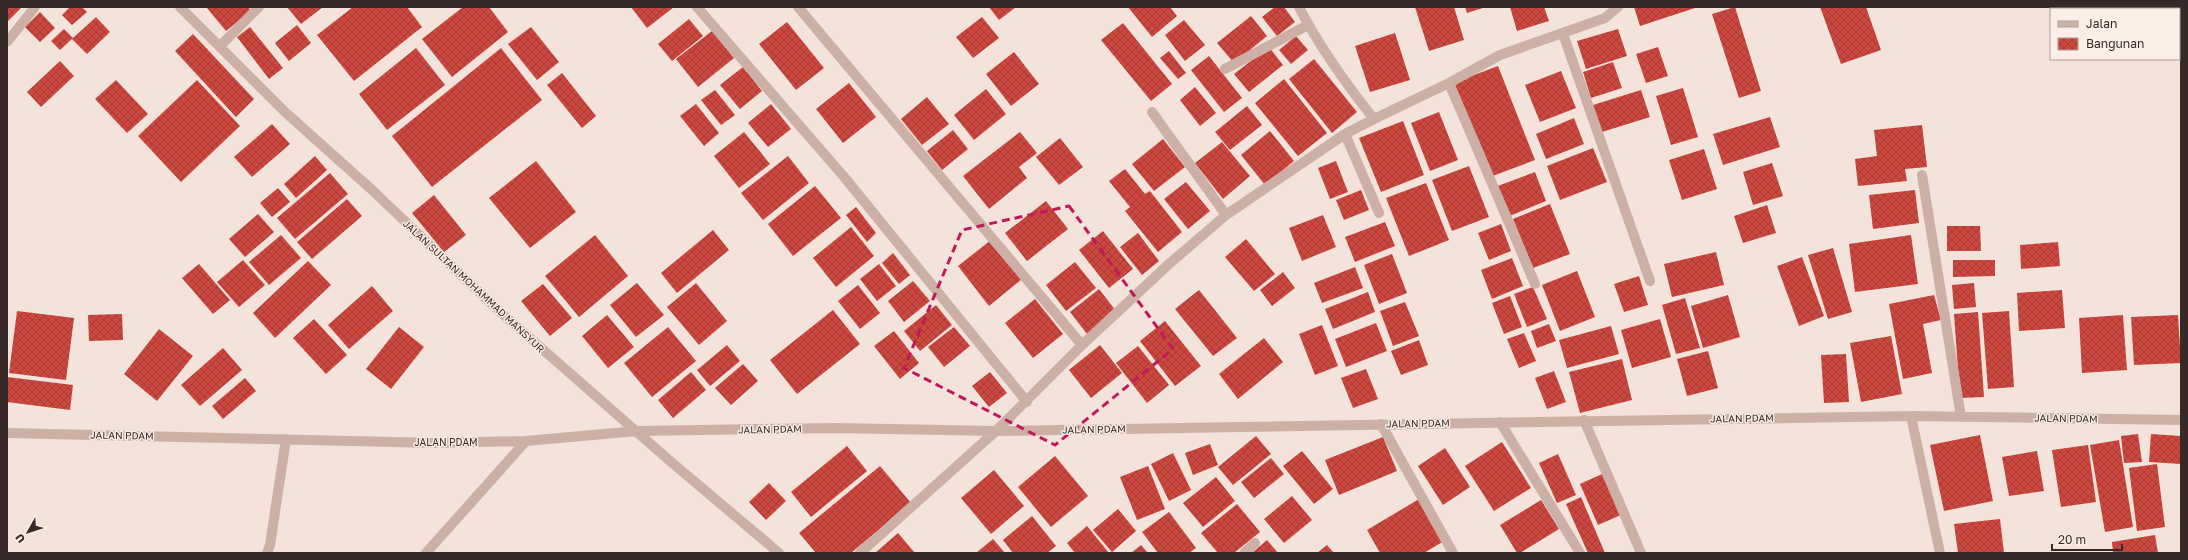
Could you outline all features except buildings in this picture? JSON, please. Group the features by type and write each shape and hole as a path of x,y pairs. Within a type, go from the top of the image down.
{"street":[{"path":"7,42 35,7"},
{"name":"JALAN SULTAN MOHAMMAD MANSYUR","path":"180,7 285,112 371,189 498,310 779,553"},
{"path":"217,43 259,7"},
{"path":"698,7 845,178 1026,402"},
{"path":"798,7 1082,345"},
{"path":"1299,7 1308,25 1341,78 1374,119"},
{"path":"860,553 996,431 1082,345 1169,264 1226,215 1346,134 1374,119 1449,83 1500,55 1605,18 1618,7"},
{"path":"1225,69 1308,25"},
{"path":"1563,34 1650,281"},
{"path":"1449,83 1535,284"},
{"path":"1152,112 1226,215"},
{"path":"1346,134 1379,213"},
{"path":"1922,175 1961,417"},
{"path":"1911,416 1940,553"},
{"name":"JALAN PDAM","path":"7,433 436,443 526,441 637,431 836,428 996,431 1584,420 1911,416 2181,420"},
{"path":"1584,420 1642,553"},
{"path":"1500,422 1580,553"},
{"path":"1380,424 1453,553"},
{"path":"267,553 270,545 286,439"},
{"path":"426,553 526,441"},
{"path":"1244,553 1255,543"}],"highlighted area":[{"path":"1069,206 1173,349 1055,445 904,368 962,230"}]}
